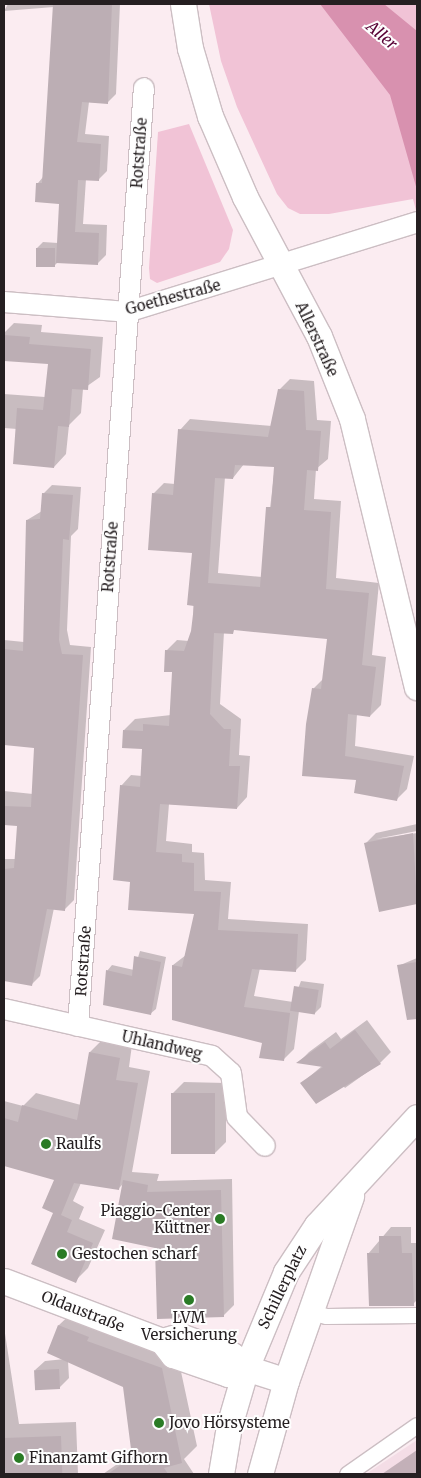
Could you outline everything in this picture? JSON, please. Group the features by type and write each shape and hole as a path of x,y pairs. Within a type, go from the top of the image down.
{"street":[{"name":"Allerstraße","path":"183,4 190,48 210,116 280,265 319,336 352,419 417,687"},
{"name":"Rotstraße","path":"78,1026 144,88"},
{"name":"Goethestraße","path":"4,302 127,312 417,222"},
{"name":"Uhlandweg","path":"4,1009 200,1052 222,1062 234,1082 237,1117 265,1146"},
{"path":"355,1187 417,1117"},
{"name":"Schillerplatz","path":"260,1474 286,1381 355,1187"},
{"name":"Schillerplatz","path":"221,1474 229,1426 246,1368 300,1248 355,1187"},
{"name":"Oldaustraße","path":"4,1281 162,1341 173,1355 228,1374 246,1368 286,1381"},
{"path":"310,1312 326,1316 417,1315"},
{"path":"347,1474 417,1425"}],"shaded area":[{"path":"209,4 417,4 417,214 413,199 329,214 300,214 288,208 277,194 237,107 221,61"},
{"path":"189,124 233,230 229,249 220,262 157,283 150,279 149,268 158,132"},
{"path":"417,1440 417,1474 366,1474"}],"water":[{"name":"Aller","path":"320,4 384,4 417,31 417,190 390,95"}],"building":[{"path":"53,4 112,4 108,104 82,102 77,142 101,144 99,181 78,180 75,232 99,233 98,265 56,263 59,204 35,202 36,183 42,183"},
{"path":"36,248 55,248 55,267 36,267"},
{"path":"4,335 30,337 29,344 91,349 88,390 72,389 69,427 58,426 54,468 13,464 17,408 43,410 48,364 4,361"},
{"path":"278,389 304,391 306,430 321,431 318,471 307,470 304,510 331,512 326,589 369,593 362,665 376,667 370,717 348,714 345,756 404,766 397,801 354,793 356,780 302,776 306,724 312,688 321,689 327,639 234,630 233,634 214,633 210,714 224,729 231,729 229,766 240,766 237,809 160,804 156,852 182,854 182,862 194,863 194,891 221,892 218,930 298,934 296,972 252,969 244,1007 290,1013 284,1061 259,1058 262,1043 172,1020 172,965 182,967 194,914 128,910 130,882 113,880 120,785 140,787 142,749 122,748 123,730 143,731 143,724 169,726 172,672 164,672 165,650 184,651 191,631 194,606 187,605 192,553 148,550 152,493 173,495 178,429 268,437","holes":["235,465 274,467 271,507 266,507 260,587 208,583 215,478 233,479"]},
{"path":"42,493 73,495 69,540 63,539 59,640 62,654 83,655 65,911 47,909 32,986 4,981 4,869 14,868 17,826 4,825 4,806 31,807 34,748 4,745 4,649 23,651 26,520 40,519"},
{"path":"413,833 417,904 379,912 364,843"},
{"path":"134,956 161,962 151,1015 103,1005 106,970 132,976"},
{"path":"417,962 417,1019 407,1020 397,965"},
{"path":"294,986 319,990 315,1015 290,1011"},
{"path":"355,1030 381,1064 316,1104 300,1083 323,1067 296,1063 325,1042 330,1049"},
{"path":"89,1052 120,1058 116,1080 138,1083 119,1190 74,1183 61,1215 72,1220 67,1232 93,1243 76,1283 31,1264 53,1213 42,1208 54,1180 4,1166 4,1118 18,1122 22,1105 77,1120"},
{"path":"171,1093 215,1093 215,1154 171,1154"},
{"path":"123,1180 148,1185 147,1192 221,1190 224,1317 157,1319 155,1248 112,1239"},
{"path":"379,1236 401,1236 402,1253 412,1253 414,1306 369,1306 367,1253 379,1253"},
{"path":"58,1325 89,1337 87,1341 162,1368 182,1463 164,1468 168,1474 108,1474 132,1457 123,1387 47,1353"},
{"path":"59,1369 60,1389 35,1390 34,1370"},
{"path":"61,1436 62,1474 5,1474 4,1438"}],"place":[{"name":"Raulfs","path":"46,1144"},
{"name":"Piaggio-Center Küttner","path":"220,1219"},
{"name":"Gestochen scharf","path":"62,1254"},
{"name":"LVM Versicherung","path":"189,1300"},
{"name":"Jovo Hörsysteme","path":"159,1423"},
{"name":"Finanzamt Gifhorn","path":"19,1458"}]}
